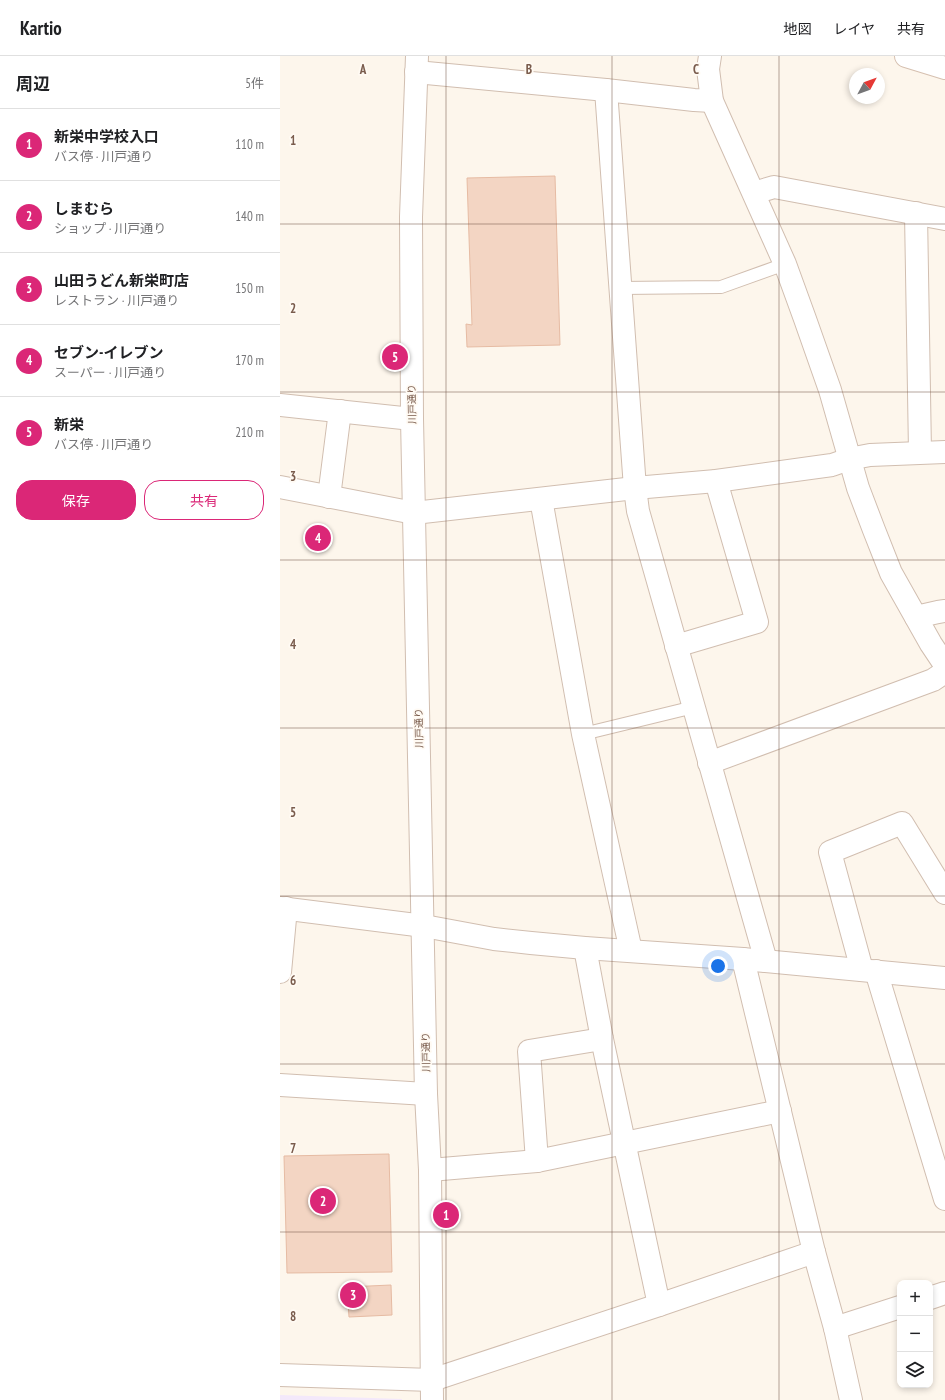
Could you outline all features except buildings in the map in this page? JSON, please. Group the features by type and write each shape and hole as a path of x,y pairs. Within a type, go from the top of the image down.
{"street":[{"path":"710,56 708,68 712,101 754,193 784,264 830,390 858,488 891,573 945,665"},
{"path":"906,56 945,68"},
{"path":"417,64 606,90 712,101"},
{"name":"川戸通り","path":"417,64 411,217 412,419 424,926 426,1094 430,1170 432,1390"},
{"path":"606,90 635,488 638,511 766,961"},
{"path":"754,193 774,187 945,219"},
{"path":"916,213 920,452"},
{"path":"280,405 412,419"},
{"path":"329,497 340,411"},
{"path":"280,487 414,514 635,488 716,481 832,465 849,459 870,455 945,452"},
{"path":"676,646 757,622 716,481"},
{"path":"540,499 583,734 632,951"},
{"path":"916,617 945,611"},
{"path":"709,763 932,680 945,672"},
{"path":"945,893 902,823 830,852 945,1199"},
{"path":"280,972 283,908 424,926 494,939 585,948 743,959 945,978"},
{"path":"585,948 602,1039 659,1306"},
{"path":"743,959 851,1400"},
{"path":"537,1161 529,1051 602,1039"},
{"path":"280,1085 426,1094"},
{"path":"430,1170 537,1161 780,1111"},
{"path":"280,1375 432,1390 659,1306 814,1252"},
{"path":"933,1297 945,1293"},
{"path":"834,1328 897,1308"}],"lane":[{"path":"620,288 721,287 784,264"},
{"path":"583,734 694,707"}],"shaded area":[{"path":"280,1395 402,1399 402,1400 280,1400"}],"place":[{"name":"新栄","path":"395,357"},
{"name":"セブン-イレブン","path":"318,538"},
{"name":"しまむら","path":"323,1201"},
{"name":"新栄中学校入口","path":"446,1215"},
{"name":"山田うどん新栄町店","path":"353,1295"}]}
